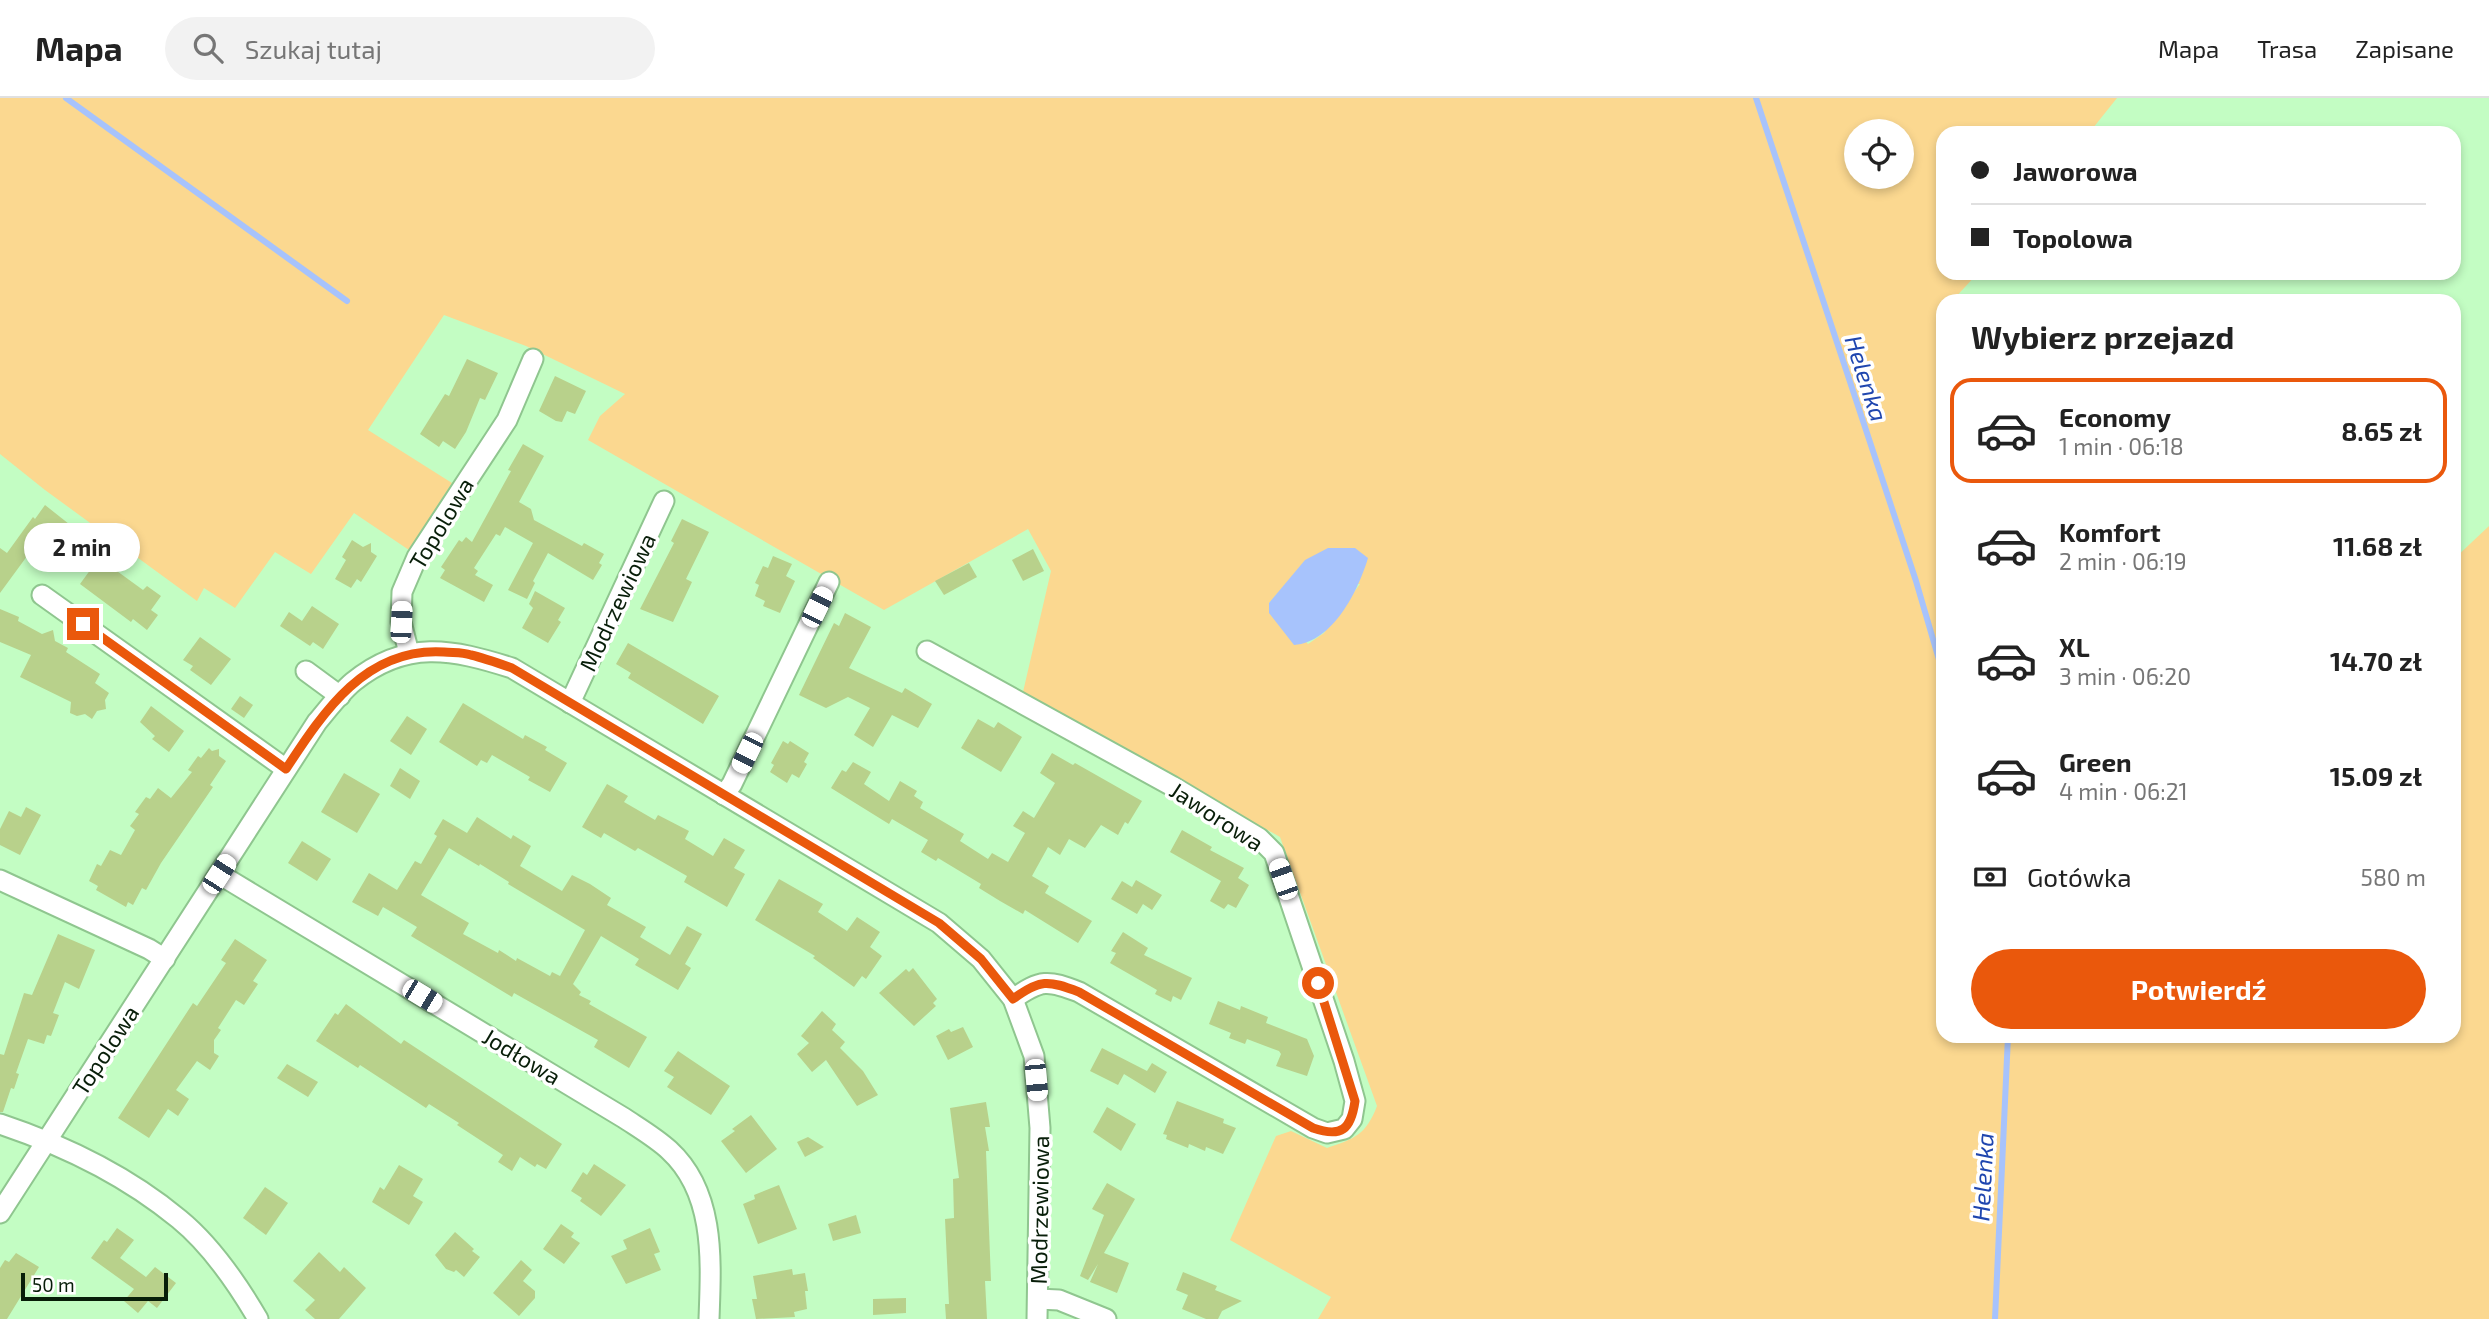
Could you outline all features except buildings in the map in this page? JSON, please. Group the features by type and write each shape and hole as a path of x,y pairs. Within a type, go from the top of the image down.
{"street":[{"name":"Topolowa","path":"0,1213 317,722 353,682 388,661 409,653 401,622 402,592 417,557 507,420 533,359"},
{"name":"Modrzewiowa","path":"570,703 664,501"},
{"path":"724,795 732,784 828,582"},
{"path":"42,595 286,769"},
{"name":"Modrzewiowa","path":"409,653 428,651 469,654 512,668 939,923 981,959 1013,999 1034,1056 1039,1116 1038,1309 1059,1300 1106,1319"},
{"name":"Jaworowa","path":"927,651 1182,793 1259,838 1274,853 1344,1061 1355,1101 1352,1119 1344,1129 1328,1133 1313,1128 1079,992 1052,982 1043,982 1029,988 1013,999"},
{"path":"306,671 340,696"},
{"name":"Jodłowa","path":"219,874 624,1118 670,1150 690,1178 707,1220 711,1252 709,1319"},
{"path":"0,880 149,948 164,959"},
{"path":"0,1124 45,1141 127,1182 180,1220 220,1261 258,1319"}],"shaded area":[{"path":"0,98 2117,98 2095,126 1936,126 1936,280 1972,280 1958,294 1936,294 1936,1043 2461,1043 2461,552 2489,526 2489,1319 1318,1319 1331,1297 1230,1240 1276,1136 1291,1131 1327,1148 1345,1142 1363,1130 1377,1106 1280,837 1023,692 1051,571 1028,529 884,610 588,440 600,416 625,394 526,346 444,315 368,430 452,483 409,550 354,513 311,574 275,552 235,608 204,588 197,601 0,454","holes":["1360,584 1324,633 1308,644 1269,603 1285,585"]}],"water":[{"path":"1328,548 1355,548 1368,558 1358,585 1332,625 1308,642 1294,645 1269,613 1269,603 1305,560"}],"waterway":[{"path":"66,98 347,301"},
{"name":"Helenka","path":"1756,98 1916,581 1936,649"},
{"name":"Helenka","path":"1995,1319 2008,1043"}],"route":[{"path":"83,624 286,769 317,722 353,682 388,661 409,653 428,651 469,654 512,668 939,923 981,959 1013,999 1043,982 1052,982 1079,992 1182,1054 1313,1128 1328,1133 1344,1129 1352,1119 1355,1101 1318,983"}]}
